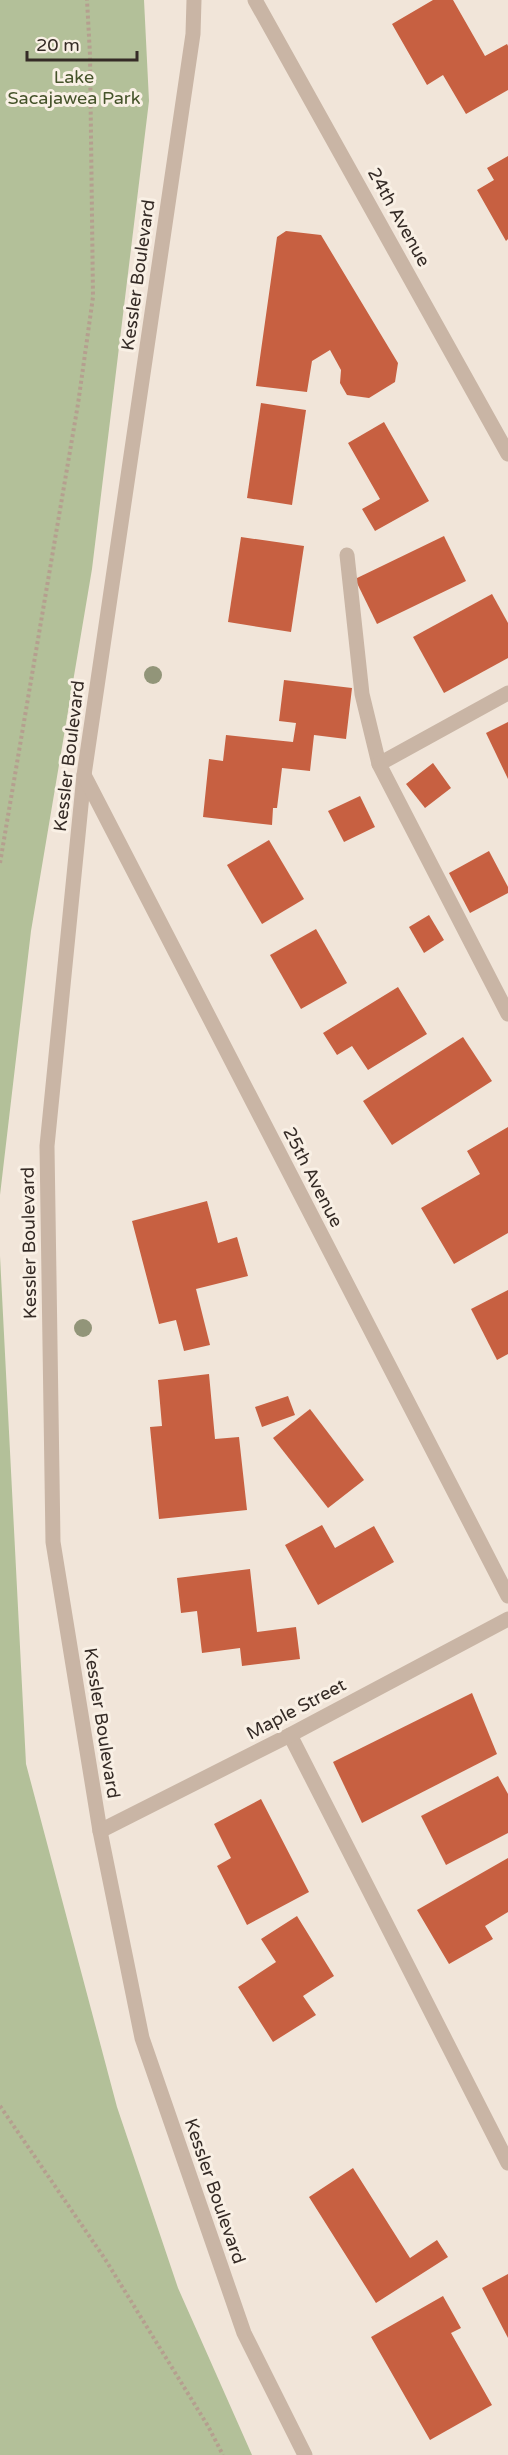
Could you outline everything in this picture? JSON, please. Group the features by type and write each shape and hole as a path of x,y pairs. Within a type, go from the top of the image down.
{"street":[{"name":"Kessler Boulevard","path":"194,0 191,46 84,775 47,1146 53,1542 100,1831 142,2038 244,2333 305,2455"},
{"name":"24th Avenue","path":"255,0 508,454"},
{"path":"347,555 362,694 379,764 508,1014"},
{"path":"379,764 508,693"},
{"name":"25th Avenue","path":"84,775 508,1596"},
{"name":"Maple Street","path":"100,1831 290,1736 508,1619"},
{"path":"290,1736 508,2163"}],"path":[{"path":"0,863 78,404 93,297 90,55 87,0"},
{"path":"0,2106 105,2259 208,2426 223,2455"}],"green space":[{"name":"Lake Sacajawea Park","path":"0,0 144,0 149,101 92,569 31,931 0,1195"},
{"path":"0,1256 26,1764 117,2107 178,2288 252,2455 0,2455"}],"building":[{"path":"433,0 453,0 485,56 507,44 508,46 508,90 466,114 443,75 427,85 392,24"},
{"path":"508,156 508,239 506,241 477,190 494,180 487,168"},
{"path":"286,231 321,235 398,363 395,382 369,398 347,395 340,383 341,370 330,350 312,361 307,392 256,386 277,237"},
{"path":"261,403 306,410 292,505 247,498"},
{"path":"384,422 429,501 375,531 362,509 380,499 348,443"},
{"path":"444,536 466,581 377,624 355,579"},
{"path":"241,537 304,546 291,632 228,622"},
{"path":"492,594 508,623 508,658 444,693 413,637"},
{"path":"284,680 352,688 346,739 314,735 310,771 282,768 277,808 273,808 272,825 203,817 209,759 223,761 226,735 293,742 296,723 279,721"},
{"path":"508,722 508,779 486,733"},
{"path":"433,763 451,788 425,808 406,784"},
{"path":"360,796 375,827 344,842 328,811"},
{"path":"269,840 304,899 262,924 227,865"},
{"path":"489,851 508,887 508,893 470,913 449,873"},
{"path":"429,915 444,940 424,953 409,927"},
{"path":"316,929 347,983 301,1009 270,955"},
{"path":"398,987 427,1034 368,1070 352,1046 337,1055 323,1033"},
{"path":"463,1037 492,1081 392,1145 363,1101"},
{"path":"508,1127 508,1233 454,1264 421,1208 480,1174 467,1151"},
{"path":"207,1201 218,1243 237,1237 248,1276 196,1289 210,1345 184,1351 176,1320 159,1324 132,1221"},
{"path":"508,1290 508,1354 497,1360 471,1309"},
{"path":"209,1374 215,1439 239,1437 247,1510 159,1519 150,1427 162,1426 158,1380"},
{"path":"288,1396 295,1415 262,1427 255,1407"},
{"path":"310,1409 364,1480 328,1508 273,1438"},
{"path":"322,1525 335,1548 374,1526 394,1562 318,1605 285,1545"},
{"path":"250,1569 257,1632 296,1627 300,1659 242,1666 240,1648 202,1653 197,1611 181,1613 177,1578"},
{"path":"472,1693 497,1754 362,1823 333,1762"},
{"path":"498,1776 508,1794 508,1833 446,1865 421,1816"},
{"path":"261,1799 309,1892 247,1925 217,1866 231,1858 214,1824"},
{"path":"508,1858 508,1912 485,1926 493,1939 449,1964 417,1910"},
{"path":"297,1916 334,1976 303,1996 316,2015 273,2042 238,1987 276,1962 261,1939"},
{"path":"353,2168 410,2258 437,2240 448,2257 376,2303 309,2197"},
{"path":"508,2274 508,2338 482,2288"},
{"path":"443,2296 461,2328 451,2333 492,2405 430,2440 371,2337"}]}
